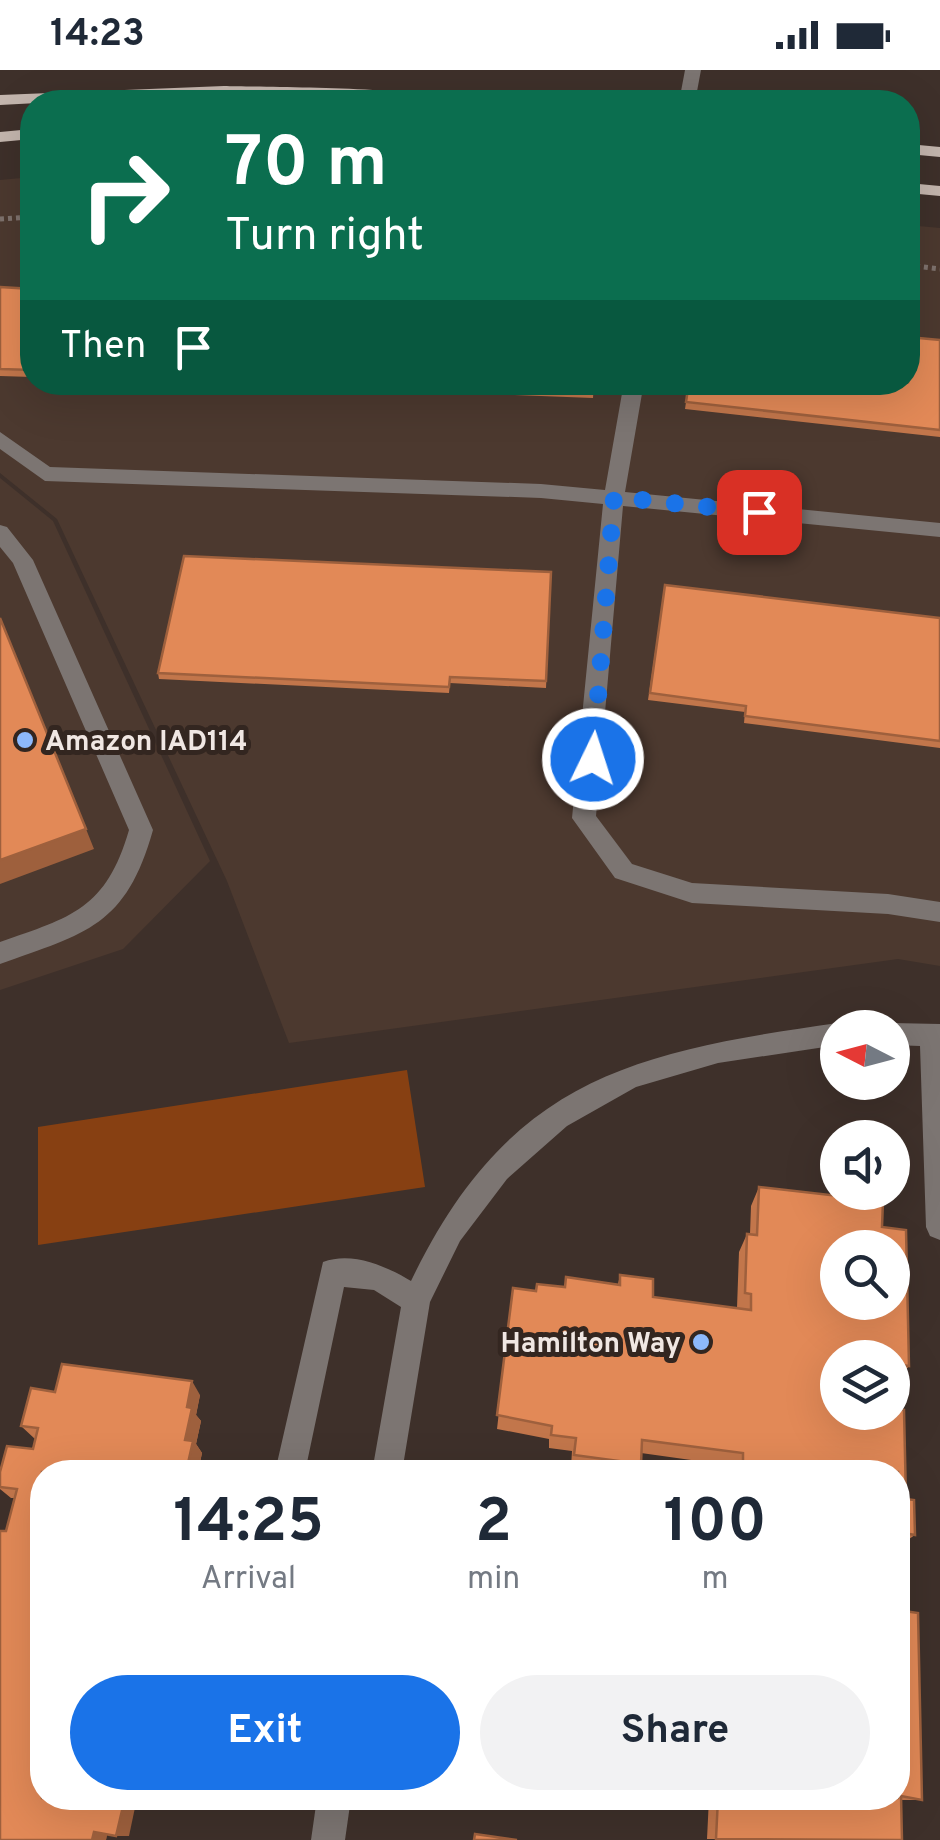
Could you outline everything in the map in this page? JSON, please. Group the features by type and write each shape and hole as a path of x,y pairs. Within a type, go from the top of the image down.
{"street":[{"path":"632,395 614,497 593,759 584,818 624,870 692,892 888,904 940,912"},
{"path":"0,439 46,474 541,491 940,530"},
{"path":"0,532 22,560 140,830 133,864 122,887 98,912 0,953"},
{"path":"910,1034 936,1034 940,1227"},
{"path":"389,1460 416,1301 452,1230 486,1183 526,1142 604,1090 664,1065 699,1055 820,1037"},
{"path":"293,1460 333,1272 379,1276 416,1301"},
{"path":"328,1840 332,1810"}],"shaded area":[{"path":"20,178 20,395 920,395 920,226 940,228 940,966 898,959 289,1043 227,881 57,519 0,473 0,180"},
{"path":"0,478 53,521 210,861 123,949 0,990"},
{"path":"407,1070 425,1187 38,1245 38,1127"}],"building":[{"path":"0,287 20,288 20,370 0,369"},
{"path":"920,338 940,340 940,430 686,402 687,395 920,395"},
{"path":"184,556 551,572 546,681 450,677 449,687 158,673"},
{"path":"665,585 940,618 940,741 745,716 746,706 650,693"},
{"name":"Amazon IAD114","path":"0,618 86,829 0,860"},
{"name":"Hamilton Way","path":"759,1187 820,1194 820,1210 883,1210 882,1227 906,1230 820,1230 820,1320 908,1320 908,1340 820,1340 820,1430 904,1430 905,1460 743,1460 743,1453 642,1440 641,1460 611,1460 574,1455 576,1438 551,1435 552,1426 497,1415 513,1288 536,1291 537,1284 565,1287 566,1277 620,1285 620,1275 653,1279 653,1297 751,1310 751,1294 745,1293 747,1234 757,1235"},
{"path":"62,1364 192,1381 187,1407 192,1408 185,1440 193,1441 189,1460 30,1460 30,1810 122,1810 116,1836 94,1832 92,1840 0,1840 0,1531 6,1531 17,1489 0,1487 0,1472 7,1446 33,1449 38,1428 21,1426 31,1388 55,1392"},
{"name":"Hamilton Way","path":"910,1500 914,1500 915,1535 910,1534"},
{"path":"910,1612 918,1613 922,1800 910,1798"},
{"path":"717,1810 901,1810 902,1840 716,1839"},
{"path":"475,1834 517,1840 474,1840"}],"place":[{"name":"Amazon IAD114","path":"25,740"},
{"name":"Hamilton Way","path":"701,1342"}],"route":[{"path":"593,759 614,497 759,512"}]}
